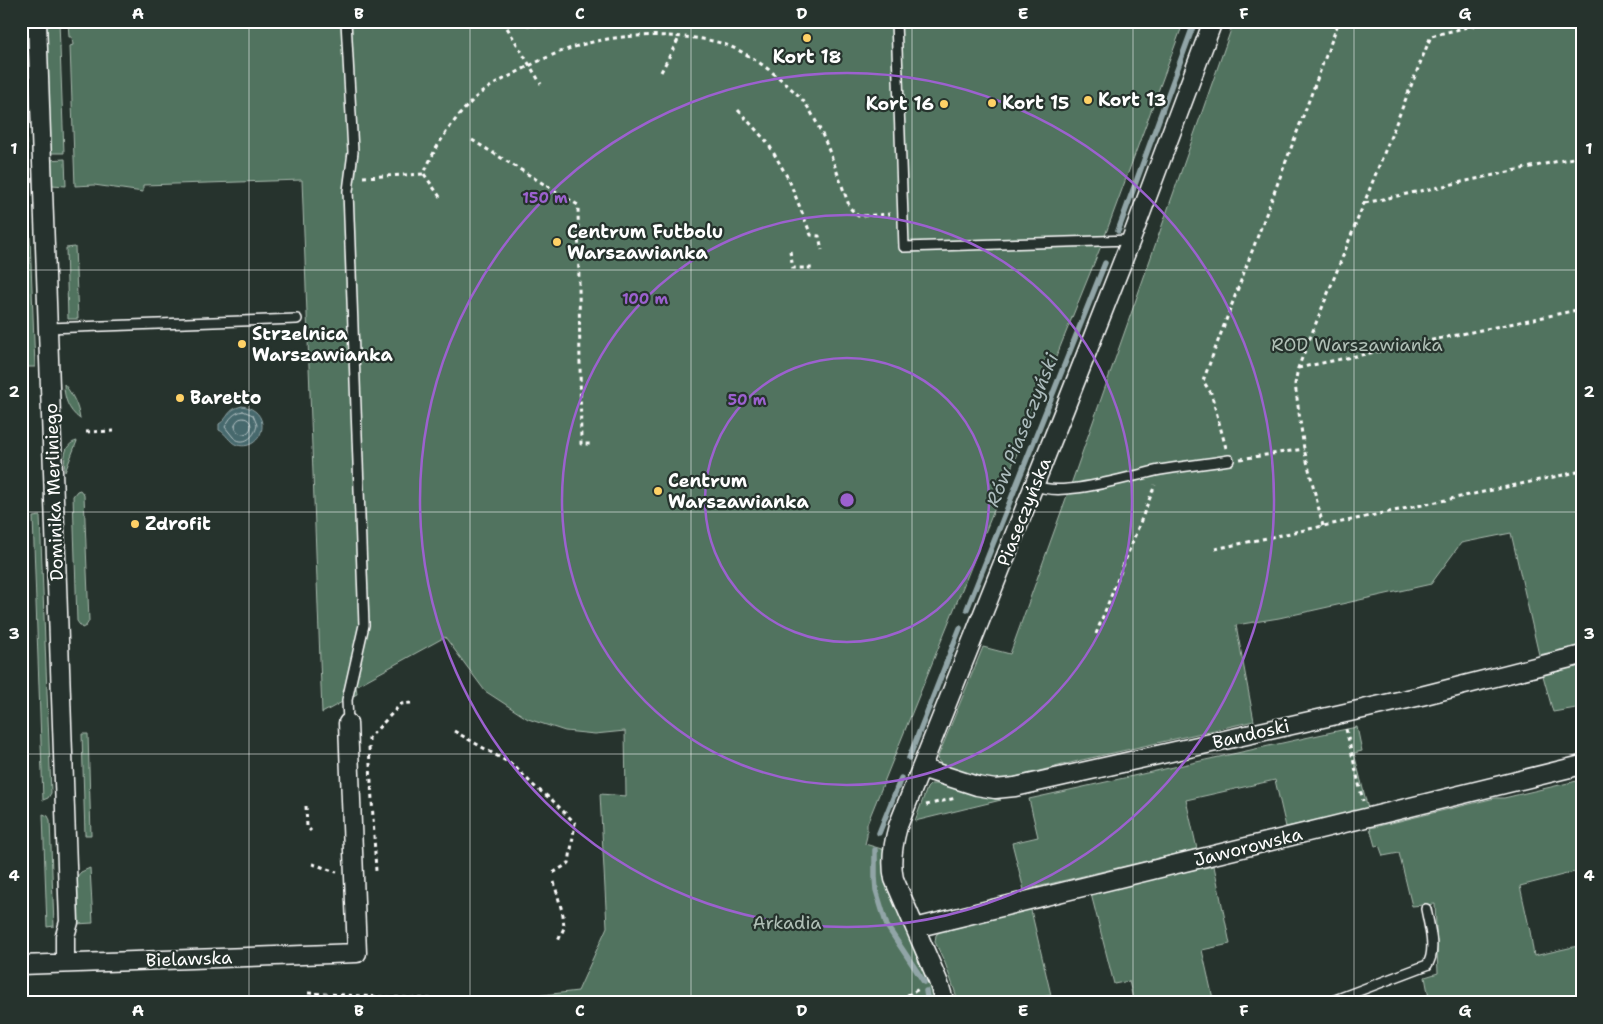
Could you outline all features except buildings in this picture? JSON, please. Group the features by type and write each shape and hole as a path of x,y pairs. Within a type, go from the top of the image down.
{"street":[{"name":"Dominika Merliniego","path":"37,21 68,922 65,936 65,963"},
{"name":"Piaseczyńska","path":"944,1003 938,981 894,879 892,853 898,826 1131,240 1213,21"},
{"name":"Bandoski","path":"921,768 977,786 995,789 1015,787 1421,696 1582,655"},
{"path":"348,723 354,872"},
{"name":"Jaworowska","path":"915,928 1582,765"},
{"name":"Bielawska","path":"21,965 357,953 354,872"}],"lane":[{"path":"346,21 352,152 348,191 364,625 348,700 348,723"},
{"path":"896,21 904,247 1131,240"},
{"path":"48,328 298,319"},
{"path":"1035,485 1041,489 1069,490 1161,470 1229,460"},
{"path":"1327,1003 1427,966 1431,958 1432,938 1426,910"}],"path":[{"path":"503,21 541,84"},
{"path":"510,21 535,26 548,26 565,21"},
{"path":"1304,449 1229,460 1211,393 1202,381 1340,21"},
{"path":"1323,526 1304,449 1295,384 1298,368 1432,36 1492,21"},
{"path":"424,174 433,151 452,123 475,98 530,65 574,46 600,40 631,35 680,36 724,44 744,53 773,72 800,97 811,114 821,132 850,208 858,216 903,214"},
{"path":"661,72 680,36"},
{"path":"738,110 768,143 789,180 812,234 819,236 822,250"},
{"path":"472,140 578,205 581,444 593,444"},
{"path":"1364,203 1582,156"},
{"path":"349,178 424,174"},
{"path":"424,174 440,197"},
{"path":"790,251 793,268 813,268"},
{"path":"1298,368 1582,309"},
{"path":"86,432 116,431"},
{"path":"1096,634 1161,470"},
{"path":"1215,549 1582,471"},
{"path":"376,871 368,738 401,704 411,703"},
{"path":"1342,714 1367,818"},
{"path":"454,731 513,765 575,823 569,863 553,873"},
{"path":"306,806 307,826 310,831"},
{"path":"312,864 327,870 354,872"},
{"path":"554,882 563,915 564,928 557,943"},
{"path":"893,1003 924,987"},
{"path":"308,993 473,1001 473,1003"},
{"path":"910,994 911,1003"},
{"path":"379,996 381,1003"},
{"path":"399,998 403,1003"}],"shaded area":[{"path":"21,486 23,486 29,673 24,673 21,662"}],"green space":[{"path":"21,21 23,21 27,154 21,154"},
{"path":"44,21 59,21 64,153 49,153"},
{"name":"Centrum Warszawianka","path":"68,21 1184,21 1103,241 867,824 865,844 885,850 932,991 933,1003 491,1003 491,1001 578,991 607,927 600,794 626,796 625,731 595,734 565,731 528,719 485,691 445,637 356,686 357,694 322,713 302,180 143,185 143,192 94,185 75,186 70,46 73,45 72,37 69,37"},
{"name":"ROD Warszawianka","path":"1234,21 1582,21 1582,645 1539,655 1511,533 1461,543 1431,584 1279,618 1236,625 1254,721 1082,760 1004,780 982,779 943,766 937,759 983,647 1010,654"},
{"path":"65,159 66,186 52,185 50,183 47,160"},
{"path":"21,161 27,161 35,367 27,367"},
{"path":"75,247 78,319 68,319 66,248"},
{"path":"64,384 75,400 80,419 72,412 65,394"},
{"path":"77,441 65,472 65,453 69,445"},
{"path":"80,490 84,495 89,621 82,628 77,621 73,496"},
{"path":"40,516 51,793 48,798 43,800 33,517"},
{"path":"1582,663 1582,707 1553,712 1542,672"},
{"path":"1357,727 1362,751 1354,753 1368,809 1286,827 1275,780 1186,800 1197,849 1024,890 1012,843 1038,837 1029,799"},
{"path":"82,734 88,734 91,835 85,835"},
{"path":"1581,780 1582,870 1520,886 1534,956 1582,945 1582,1003 1430,1003 1425,977 1438,973 1435,904 1412,906 1399,853 1383,856 1379,845 1375,846 1370,828 1495,798 1504,798"},
{"path":"931,784 948,785 976,795 1001,800 915,821 927,788"},
{"path":"43,814 48,816 50,820 54,926 47,927"},
{"path":"1214,866 1230,944 1202,950 1214,1003 1134,1003 1129,981 1114,984 1090,890"},
{"path":"90,868 93,923 76,924 75,879 81,872"},
{"path":"1030,906 1051,995 1015,1003 959,1003 945,963 935,942 936,935 943,929"}],"water":[{"path":"242,406 252,409 259,415 262,422 262,430 259,437 253,443 246,446 234,444 219,430 219,424 231,412"}],"waterway":[{"name":"Rów Piaseczyński","path":"1118,231 1195,21"},
{"name":"Rów Piaseczyński","path":"967,609 1105,263"},
{"name":"Rów Piaseczyński","path":"909,758 960,628"},
{"name":"Rów Piaseczyński","path":"879,833 901,778"},
{"name":"Rów Piaseczyński","path":"875,850 876,890 887,926 924,982"},
{"name":"Rów Piaseczyński","path":"926,991 928,1003"}],"place":[{"name":"Kort 18","path":"807,38"},
{"name":"Kort 13","path":"1088,100"},
{"name":"Kort 15","path":"992,103"},
{"name":"Kort 16","path":"944,104"},
{"name":"Centrum Futbolu Warszawianka","path":"557,242"},
{"name":"Strzelnica Warszawianka","path":"242,344"},
{"name":"Baretto","path":"180,398"},
{"name":"Centrum Warszawianka","path":"658,491"},
{"name":"Zdrofit","path":"135,524"}],"park label":[{"name":"Arkadia","path":"787,923"}]}
